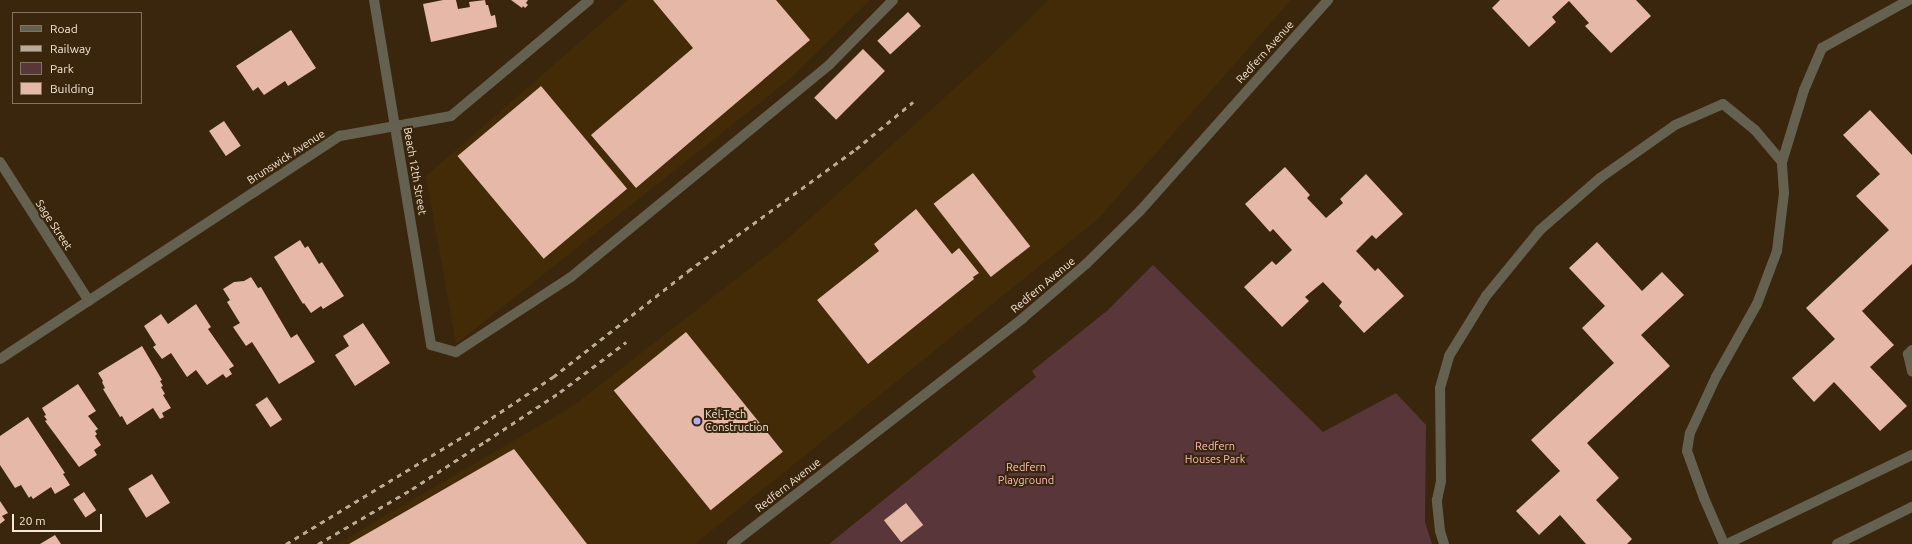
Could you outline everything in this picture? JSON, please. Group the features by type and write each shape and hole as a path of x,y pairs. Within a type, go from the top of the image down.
{"street":[{"name":"Beach 12th Street","path":"374,0 431,345 456,352 571,277 829,65 893,0"},
{"name":"Brunswick Avenue","path":"0,359 340,136 451,116 589,0"},
{"name":"Redfern Avenue","path":"732,544 1023,318 1086,264 1140,211 1328,0"},
{"path":"1909,0 1822,48 1804,90 1782,162 1784,193 1777,251 1757,304 1716,377 1690,434 1687,451 1704,498 1726,544 1912,455"},
{"path":"1444,544 1440,531 1437,500 1441,481 1440,388 1449,356 1486,296 1540,230 1600,178 1675,125 1723,104 1755,130 1782,162"},
{"name":"Sage Street","path":"0,162 88,301"},
{"path":"1912,350 1908,354 1912,372"},
{"path":"1837,544 1912,507"}],"shaded area":[{"path":"628,0 870,0 791,78 456,344 426,176"},
{"path":"1048,0 1291,0 1098,219 695,544 337,544 573,406 785,241 994,53"}],"green space":[{"name":"Redfern Houses Park","path":"1153,265 1323,432 1396,393 1426,425 1425,522 1432,544 829,544 1036,377 1032,371 1108,310"}],"building":[{"path":"443,0 456,0 458,9 470,7 469,2 485,0 491,16 495,15 497,27 431,42 423,4"},
{"path":"511,0 528,0 526,3 528,5 525,8 523,6 522,8"},
{"path":"653,0 776,0 810,40 636,188 591,135 693,48"},
{"path":"1500,0 1636,0 1651,16 1611,53 1585,26 1589,23 1569,1 1552,17 1556,22 1529,47 1492,8"},
{"path":"908,12 921,26 890,55 877,41"},
{"path":"291,30 316,68 288,86 285,81 264,95 258,87 253,91 236,66"},
{"path":"863,49 885,71 836,120 814,98"},
{"path":"541,86 627,189 544,259 458,156"},
{"path":"1870,110 1912,155 1912,264 1862,311 1894,345 1870,367 1907,406 1880,431 1834,382 1814,402 1792,378 1835,339 1806,308 1889,230 1856,196 1880,174 1843,135"},
{"path":"224,121 241,146 226,156 209,131"},
{"path":"1285,167 1310,195 1307,198 1326,218 1343,203 1340,199 1366,174 1403,214 1376,239 1372,235 1356,251 1375,271 1378,268 1404,296 1364,333 1339,306 1342,302 1323,282 1305,297 1309,301 1282,327 1244,287 1272,261 1276,265 1292,250 1273,229 1270,232 1245,204"},
{"path":"973,173 1030,246 991,277 934,204"},
{"path":"916,209 952,254 959,248 979,273 973,277 974,279 868,364 817,300 879,251 874,244"},
{"path":"300,240 305,248 308,246 319,264 322,262 344,296 323,309 321,306 311,313 304,303 303,304 274,257"},
{"path":"1597,242 1642,291 1662,272 1684,295 1641,335 1670,366 1587,443 1619,478 1596,500 1632,539 1627,544 1586,544 1560,515 1539,535 1516,511 1560,471 1531,440 1614,363 1582,328 1605,306 1569,268"},
{"path":"251,277 258,288 261,287 291,338 297,334 315,362 279,384 252,342 246,346 233,327 240,323 227,302 230,300 223,289 234,282 244,281"},
{"path":"196,304 211,327 208,329 234,366 229,369 232,374 226,378 223,374 207,385 196,370 187,377 171,353 162,359 153,347 156,345 144,326 161,314 168,324"},
{"path":"363,323 390,363 355,386 335,355 349,346 343,336"},
{"name":"Kel-Tech Construction","path":"686,332 783,452 711,510 614,391"},
{"path":"142,346 162,380 160,381 163,386 161,387 165,394 163,395 171,408 162,413 164,417 160,419 153,408 127,425 122,416 120,417 103,389 105,388 102,382 103,381 98,373"},
{"path":"78,384 96,411 88,416 98,429 95,431 97,434 95,436 101,445 94,450 97,455 79,467 45,421 47,420 44,416 46,415 42,408"},
{"path":"267,397 282,419 270,427 255,405"},
{"path":"28,417 65,473 63,474 70,485 55,494 51,487 33,499 31,496 29,498 21,485 15,488 0,465 0,436"},
{"path":"514,449 587,544 349,544"},
{"path":"152,474 170,503 146,518 128,489"},
{"path":"84,492 96,510 86,518 73,499"},
{"path":"0,501 8,513 2,516 5,520 0,524"},
{"path":"906,503 923,525 901,542 884,520"},
{"path":"55,535 61,544 40,544"}],"railway":[{"path":"286,544 475,429 553,377 688,271 856,149 913,102"},
{"path":"318,544 412,489 486,441 560,392 626,342"}],"place":[{"name":"Kel-Tech Construction","path":"697,421"}],"park label":[{"name":"Redfern Playground","path":"1026,474"}]}
